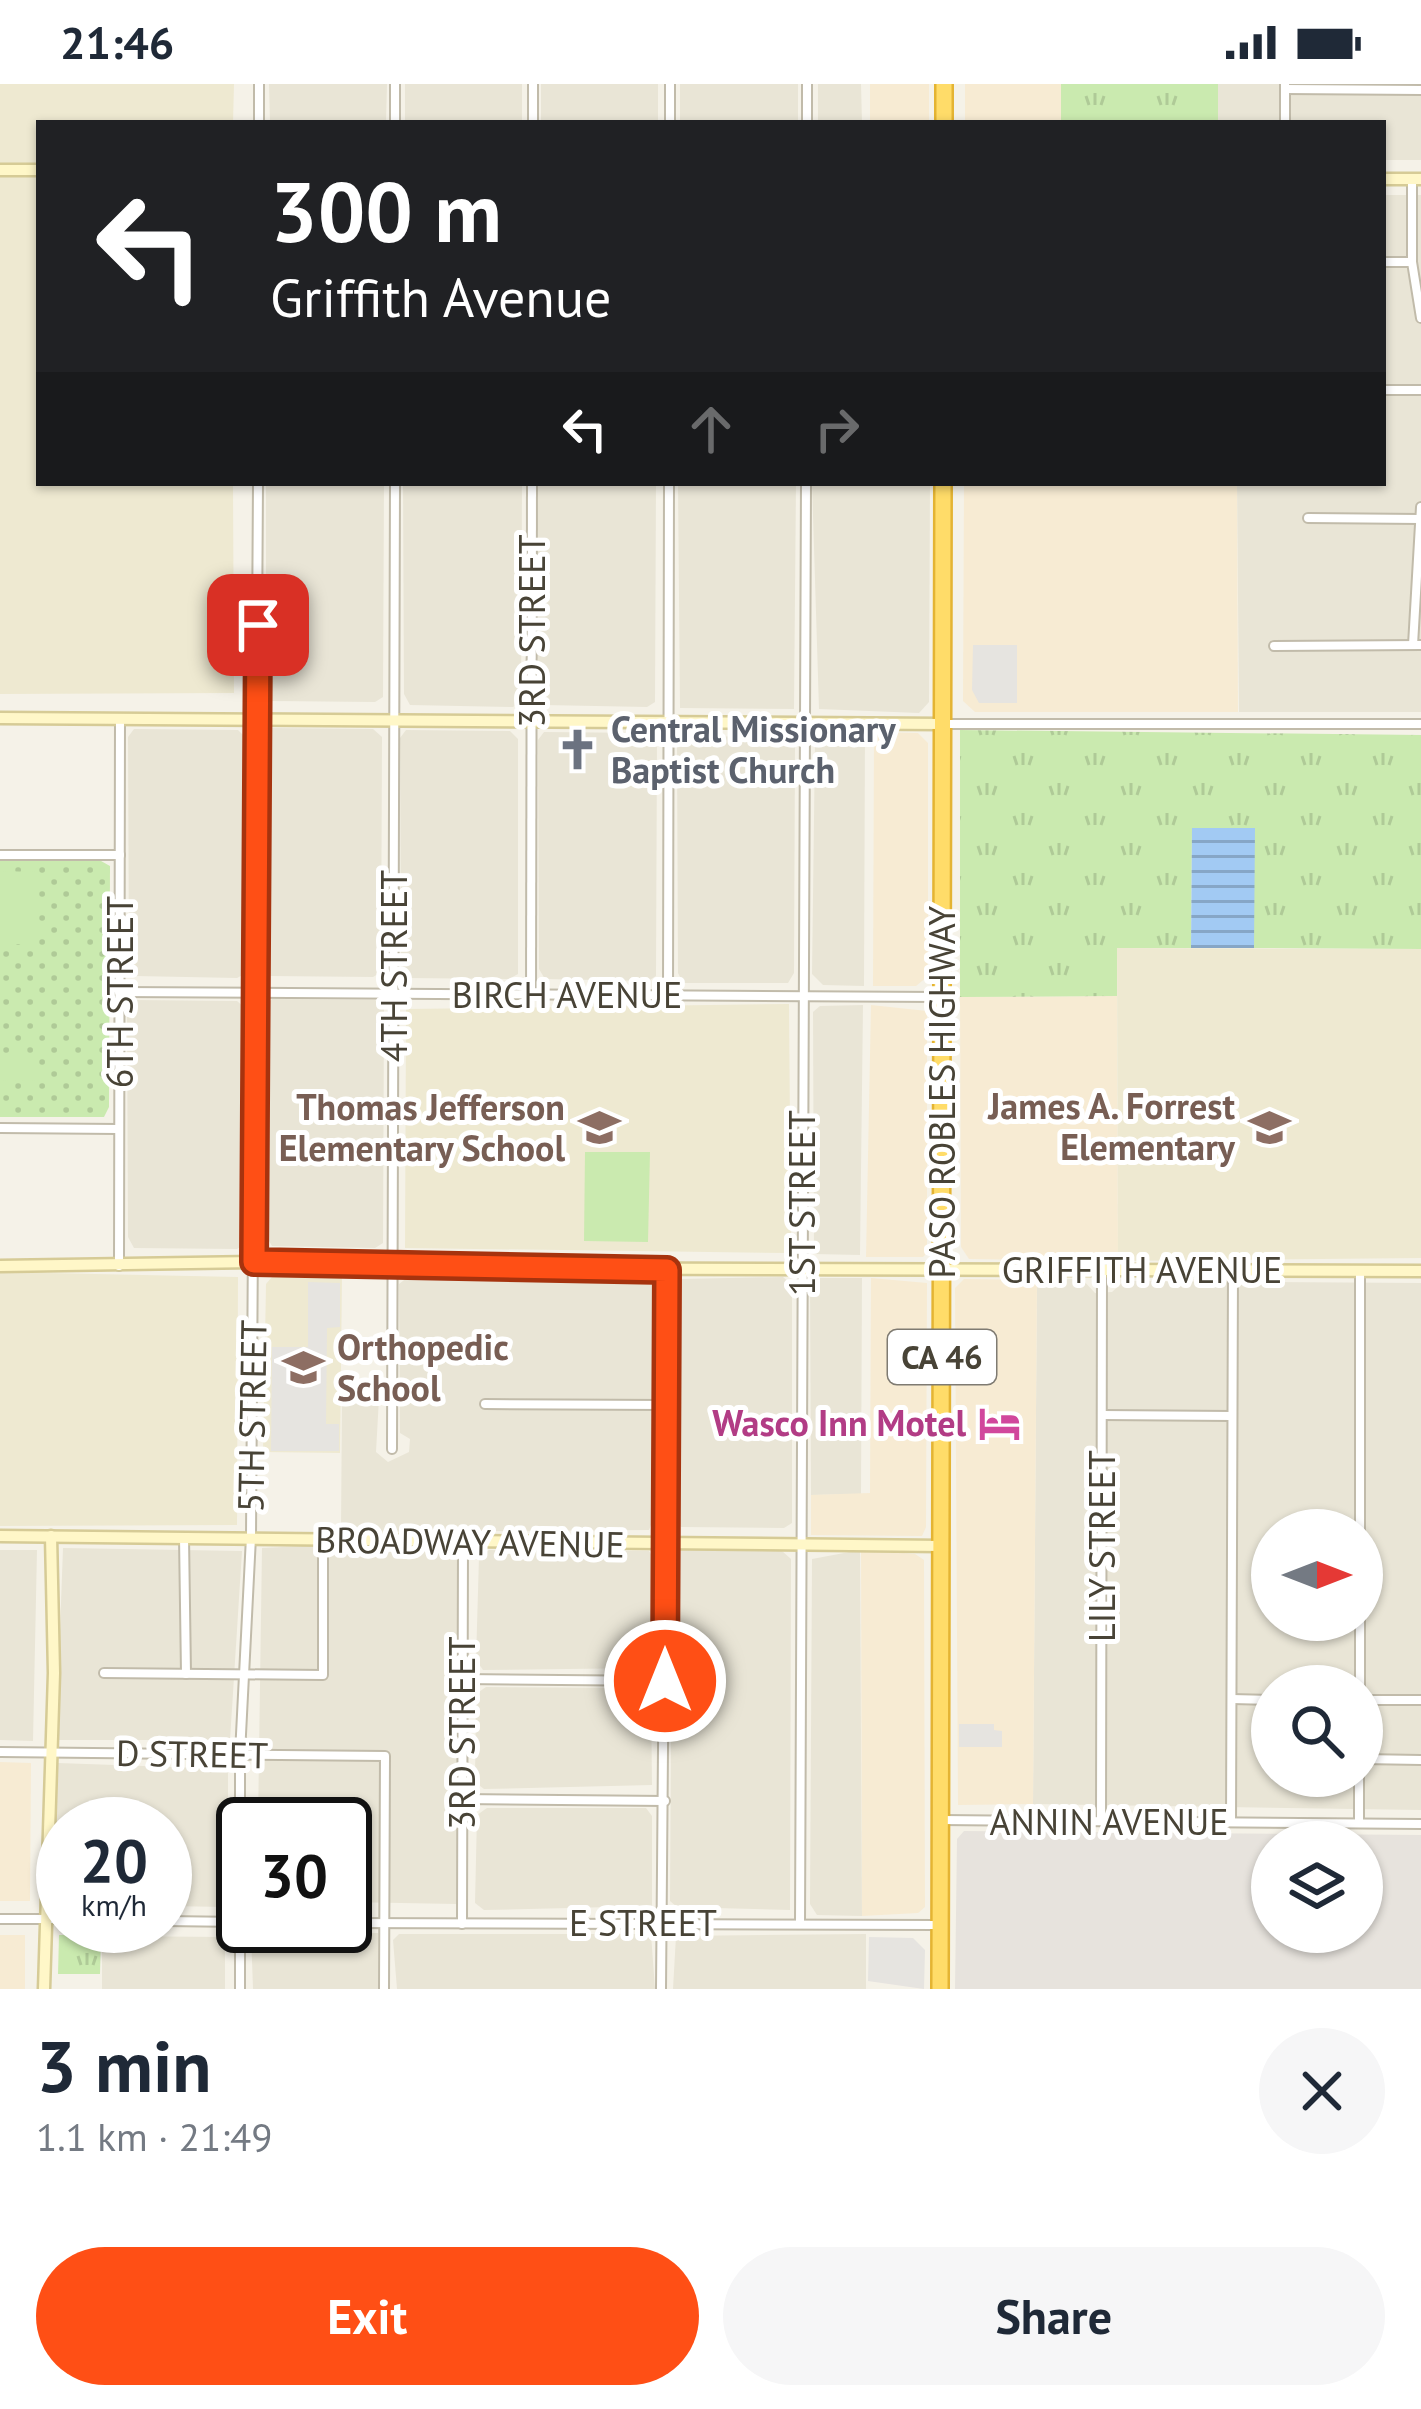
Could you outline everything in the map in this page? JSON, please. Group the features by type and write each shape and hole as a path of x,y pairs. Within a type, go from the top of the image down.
{"highway":[{"path":"944,84 944,120"},
{"name":"PASO ROBLES HIGHWAY","path":"940,1989 944,486"}],"main road":[{"path":"0,170 36,170"},
{"path":"1386,178 1417,179"},
{"path":"0,718 942,724"},
{"name":"GRIFFITH AVENUE","path":"0,1266 254,1262 393,1268 1421,1271"},
{"name":"BROADWAY AVENUE","path":"0,1536 940,1546"},
{"path":"47,1797 54,1673 51,1536"},
{"path":"44,1989 45,1953"}],"street":[{"path":"259,84 259,120"},
{"path":"395,84 395,120"},
{"path":"532,84 533,120"},
{"path":"670,84 670,120"},
{"path":"807,84 807,120"},
{"path":"1285,120 1285,87 1421,90"},
{"path":"1417,179 1412,262 1421,318"},
{"path":"1386,262 1412,262"},
{"path":"1386,390 1421,390"},
{"name":"5TH STREET","path":"241,1797 251,1537 258,486"},
{"name":"4TH STREET","path":"392,1449 395,486"},
{"name":"3RD STREET","path":"530,995 532,486"},
{"path":"668,996 669,486"},
{"name":"1ST STREET","path":"800,1924 806,486"},
{"path":"1274,646 1417,645 1421,507"},
{"path":"1308,518 1420,519"},
{"name":"6TH STREET","path":"119,1266 120,718"},
{"path":"942,724 1421,724"},
{"path":"0,854 120,855"},
{"name":"BIRCH AVENUE","path":"119,992 942,997"},
{"path":"0,1129 119,1129"},
{"path":"661,1989 667,1270"},
{"path":"1360,1270 1360,1509"},
{"name":"LILY STREET","path":"1101,1822 1102,1271"},
{"path":"1231,1822 1233,1271"},
{"path":"485,1404 666,1405"},
{"path":"1102,1415 1232,1416"},
{"path":"184,1537 186,1674"},
{"path":"104,1673 323,1675 323,1542"},
{"name":"3RD STREET","path":"462,1924 463,1543"},
{"path":"463,1679 665,1681"},
{"path":"1232,1699 1251,1699"},
{"path":"1383,1700 1421,1700"},
{"name":"D STREET","path":"0,1752 385,1756 384,1923"},
{"path":"1383,1759 1421,1760"},
{"path":"462,1799 665,1801"},
{"name":"ANNIN AVENUE","path":"940,1820 1251,1822"},
{"name":"ANNIN AVENUE","path":"1383,1823 1421,1824"},
{"path":"0,1919 36,1919"},
{"name":"E STREET","path":"372,1923 940,1924"},
{"path":"384,1923 384,1989"},
{"name":"5TH STREET","path":"240,1989 241,1953"}],"shaded area":[{"path":"0,84 234,84 233,120 36,120 36,486 233,486 234,693 0,694"},
{"path":"269,84 387,84 386,120 270,120"},
{"path":"405,84 522,84 522,120 405,120"},
{"path":"541,84 658,84 658,120 541,120"},
{"path":"680,84 798,84 798,120 680,120"},
{"path":"818,84 861,84 862,120 818,120"},
{"path":"870,84 929,84 929,120 870,120"},
{"path":"965,84 1061,84 1061,120 965,120"},
{"path":"1218,84 1421,84 1421,160 1386,160 1386,120 1218,120"},
{"path":"1386,195 1421,195 1421,712 1239,712 1237,486 1386,486"},
{"path":"266,486 384,486 383,697 375,702 272,701 266,690"},
{"path":"403,486 522,486 521,701 513,707 410,705 404,694"},
{"path":"537,486 656,486 655,702 647,707 544,705 538,695"},
{"path":"678,486 796,486 794,709 680,708"},
{"path":"812,486 930,486 929,702 919,713 819,709"},
{"path":"964,486 1237,486 1238,712 975,712 963,701"},
{"path":"973,645 1017,645 1017,703 979,703 972,690"},
{"path":"270,728 373,729 382,737 381,972 373,977 270,976 264,965 263,736"},
{"path":"134,729 238,730 246,738 246,973 237,978 135,976 129,966 128,737"},
{"path":"406,730 510,731 518,739 518,974 509,979 407,978 401,967 400,738"},
{"path":"544,732 648,733 657,741 656,976 648,981 545,979 539,969 538,740"},
{"path":"865,732 864,986 823,985 812,974 815,741"},
{"path":"874,732 918,733 928,743 928,976 916,986 873,986"},
{"path":"683,736 787,737 795,745 794,973 788,983 683,983 678,973 677,744"},
{"name":"James A. Forrest Elementary","path":"1117,948 1421,949 1421,1258 1118,1261"},
{"path":"1117,996 1118,1261 969,1259 961,1247 960,997"},
{"path":"272,999 375,1000 384,1008 383,1243 375,1248 272,1246 266,1236 265,1007"},
{"path":"134,1000 237,1001 246,1009 245,1244 237,1249 134,1248 128,1237 127,1008"},
{"name":"Thomas Jefferson Elementary School","path":"789,1004 791,1249 786,1253 405,1248 406,1009"},
{"path":"863,1005 860,1255 814,1254 813,1012 820,1006"},
{"path":"871,1005 927,1011 927,1253 923,1257 866,1257"},
{"path":"0,1272 238,1277 237,1525 0,1526"},
{"name":"Orthopedic School","path":"342,1276 340,1453 263,1452 266,1284 272,1277"},
{"path":"652,1276 655,1515 649,1530 341,1532 342,1398 379,1398 376,1452 388,1462 409,1452 410,1439 400,1433 399,1284 408,1277"},
{"path":"783,1277 792,1285 792,1523 784,1528 681,1527 675,1516 674,1287 681,1279"},
{"path":"815,1278 862,1278 861,1494 811,1495 810,1283"},
{"path":"871,1278 927,1283 926,1527 922,1536 811,1535 811,1495 870,1493"},
{"path":"964,1279 1037,1280 1033,1804 958,1805 955,1288"},
{"path":"1082,1279 1095,1293 1112,1292 1124,1281 1421,1283 1421,1810 1033,1804 1037,1280"},
{"path":"308,1282 340,1283 340,1327 327,1328 326,1424 339,1424 339,1451 271,1451 272,1347 308,1347"},
{"path":"449,1545 458,1553 457,1904 372,1902 372,1797 258,1797 262,1548"},
{"path":"63,1548 242,1551 230,1740 56,1740"},
{"path":"861,1549 915,1554 924,1560 925,1907 918,1913 862,1916"},
{"path":"0,1550 37,1550 33,1741 0,1740"},
{"path":"489,1550 649,1551 654,1559 654,1654 647,1668 483,1670 476,1660 479,1557"},
{"path":"679,1550 782,1551 791,1559 790,1910 677,1907 670,1901 672,1558"},
{"path":"860,1550 862,1916 817,1915 810,1904 812,1559"},
{"path":"486,1687 646,1688 651,1696 652,1785 484,1789 475,1782 476,1694"},
{"path":"959,1724 994,1724 994,1730 1002,1731 1002,1747 959,1747"},
{"path":"0,1762 31,1763 30,1901 0,1901"},
{"path":"58,1763 228,1769 228,1797 216,1797 216,1907 192,1906 192,1797 57,1797"},
{"path":"487,1808 646,1808 652,1816 652,1906 484,1910 475,1903 477,1815"},
{"path":"964,1831 1251,1834 1251,1953 1383,1953 1383,1835 1421,1835 1421,1989 955,1989 957,1839"},
{"path":"372,1933 378,1933 378,1989 253,1989 252,1953 372,1953"},
{"path":"399,1934 651,1934 655,1989 397,1989 393,1940"},
{"path":"866,1934 866,1989 673,1989 676,1936"},
{"path":"0,1935 25,1935 25,1989 0,1989"},
{"path":"192,1937 216,1937 216,1953 225,1953 225,1989 102,1989 102,1953 192,1953"},
{"path":"869,1937 913,1938 925,1950 924,1989 868,1981"}],"green space":[{"path":"1061,84 1218,84 1218,120 1061,120"},
{"path":"960,730 1421,735 1421,949 1254,948 1254,828 1192,829 1191,948 1117,948 1117,996 960,997"},
{"path":"0,860 101,861 110,866 109,1107 104,1117 0,1117"},
{"path":"0,871 38,872 38,944 0,944"},
{"path":"0,1054 38,1054 38,1081 0,1080"},
{"path":"585,1152 650,1152 648,1242 584,1241"},
{"path":"59,1953 101,1953 100,1974 58,1974"}],"water":[{"path":"1192,828 1255,828 1254,948 1191,948"}],"place":[{"name":"Central Missionary Baptist Church","path":"577,750"},
{"name":"James A. Forrest Elementary","path":"1269,1127"},
{"name":"Thomas Jefferson Elementary School","path":"599,1128"},
{"name":"Orthopedic School","path":"303,1368"},
{"name":"Wasco Inn Motel","path":"1000,1423"}],"route":[{"path":"258,625 254,1262 667,1270 665,1681"}]}
